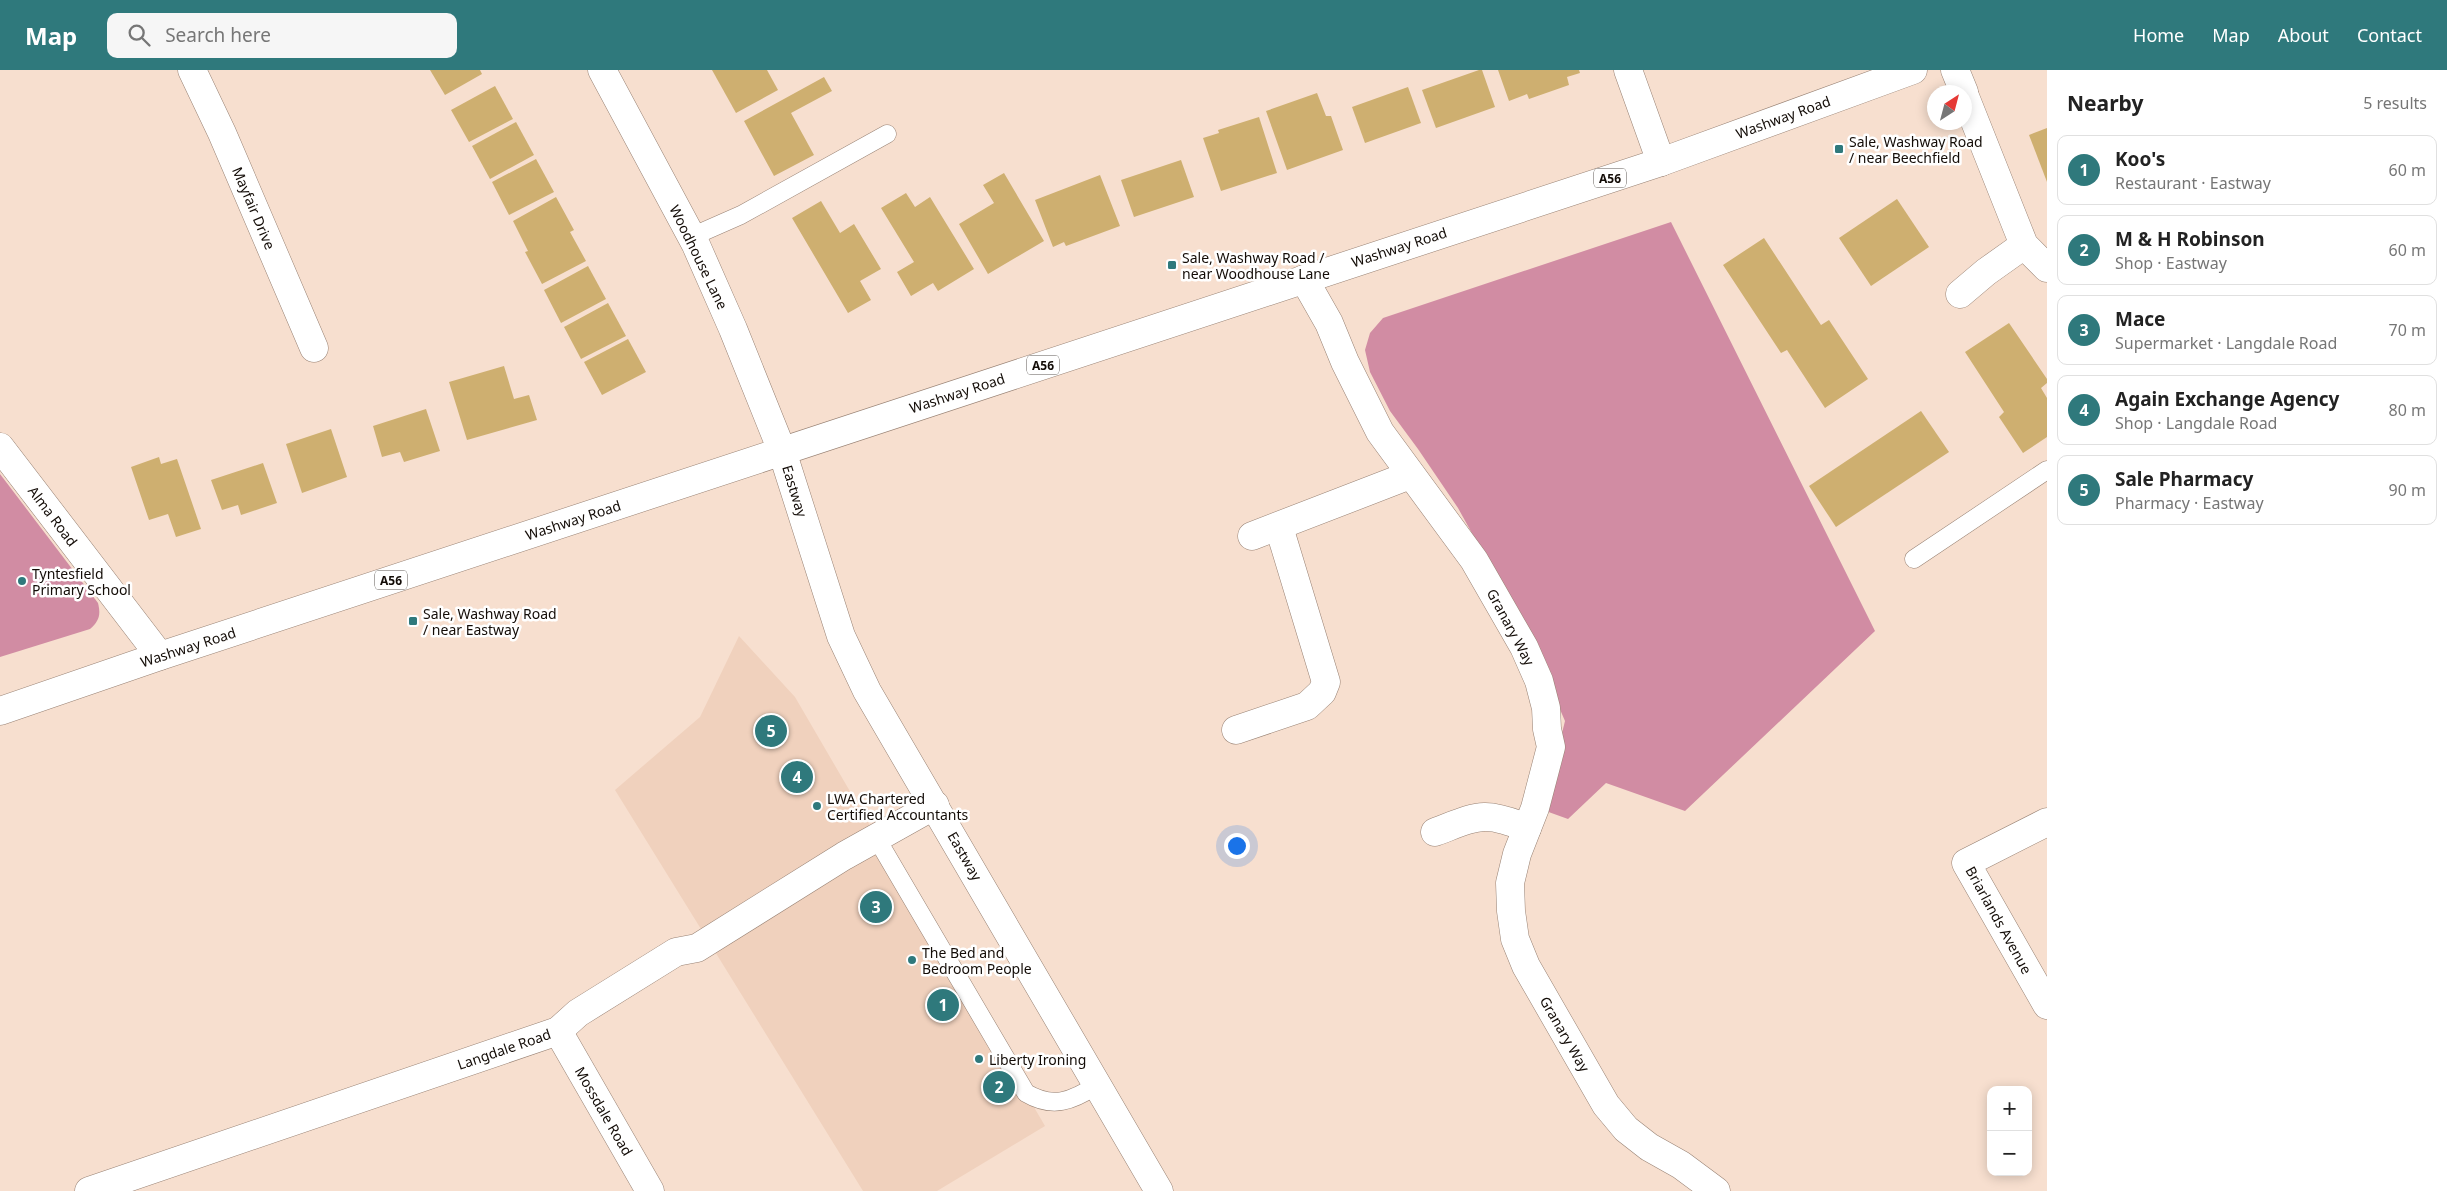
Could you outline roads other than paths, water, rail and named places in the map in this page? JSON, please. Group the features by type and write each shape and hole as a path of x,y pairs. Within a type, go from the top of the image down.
{"main road":[{"name":"Mayfair Drive","path":"192,70 222,133 314,348"},
{"name":"Woodhouse Lane","path":"602,70 691,237 733,329 782,451"},
{"path":"1628,70 1661,162"},
{"name":"Washway Road","path":"0,711 160,656 1661,162 1913,70"},
{"path":"1955,70 1961,85"},
{"path":"1972,115 2003,197 2024,245 2047,268"},
{"path":"1960,294 1986,272 2024,245"},
{"name":"Granary Way","path":"1304,279 1329,323 1345,362 1380,432 1474,560 1520,639 1539,681 1546,708 1550,747 1510,883 1515,939 1526,966 1606,1105 1626,1129 1649,1147 1680,1165 1716,1191"},
{"name":"Alma Road","path":"0,447 160,656"},
{"name":"Eastway","path":"782,451 841,636 867,691 1159,1191"},
{"path":"1252,536 1410,475"},
{"path":"1236,730 1307,706 1322,692 1326,682 1279,527"},
{"name":"Langdale Road","path":"88,1191 558,1031 578,1012 676,952 697,948 844,856 935,805"},
{"path":"1435,832 1472,818 1487,816 1502,818 1527,828"},
{"name":"Briarlands Avenue","path":"2047,822 1966,862 2047,1005"},
{"name":"Mossdale Road","path":"558,1031 650,1191"}],"lane":[{"path":"691,237 741,215 887,134"},
{"path":"1914,559 2047,470"},
{"path":"877,839 1026,1094 1039,1101 1068,1100 1097,1086"}],"place":[{"name":"Sale, Washway Road / near Beechfield","path":"1839,149"},
{"name":"Sale, Washway Road / near Woodhouse Lane","path":"1172,265"},
{"name":"Tyntesfield Primary School","path":"22,581"},
{"name":"Sale, Washway Road / near Eastway","path":"413,621"},
{"name":"Sale Pharmacy","path":"771,731"},
{"name":"Again Exchange Agency","path":"797,777"},
{"name":"LWA Chartered Certified Accountants","path":"817,806"},
{"name":"Mace","path":"876,907"},
{"name":"The Bed and Bedroom People","path":"912,960"},
{"name":"Koo's","path":"943,1005"},
{"name":"Liberty Ironing","path":"979,1059"},
{"name":"M & H Robinson","path":"999,1087"}]}
